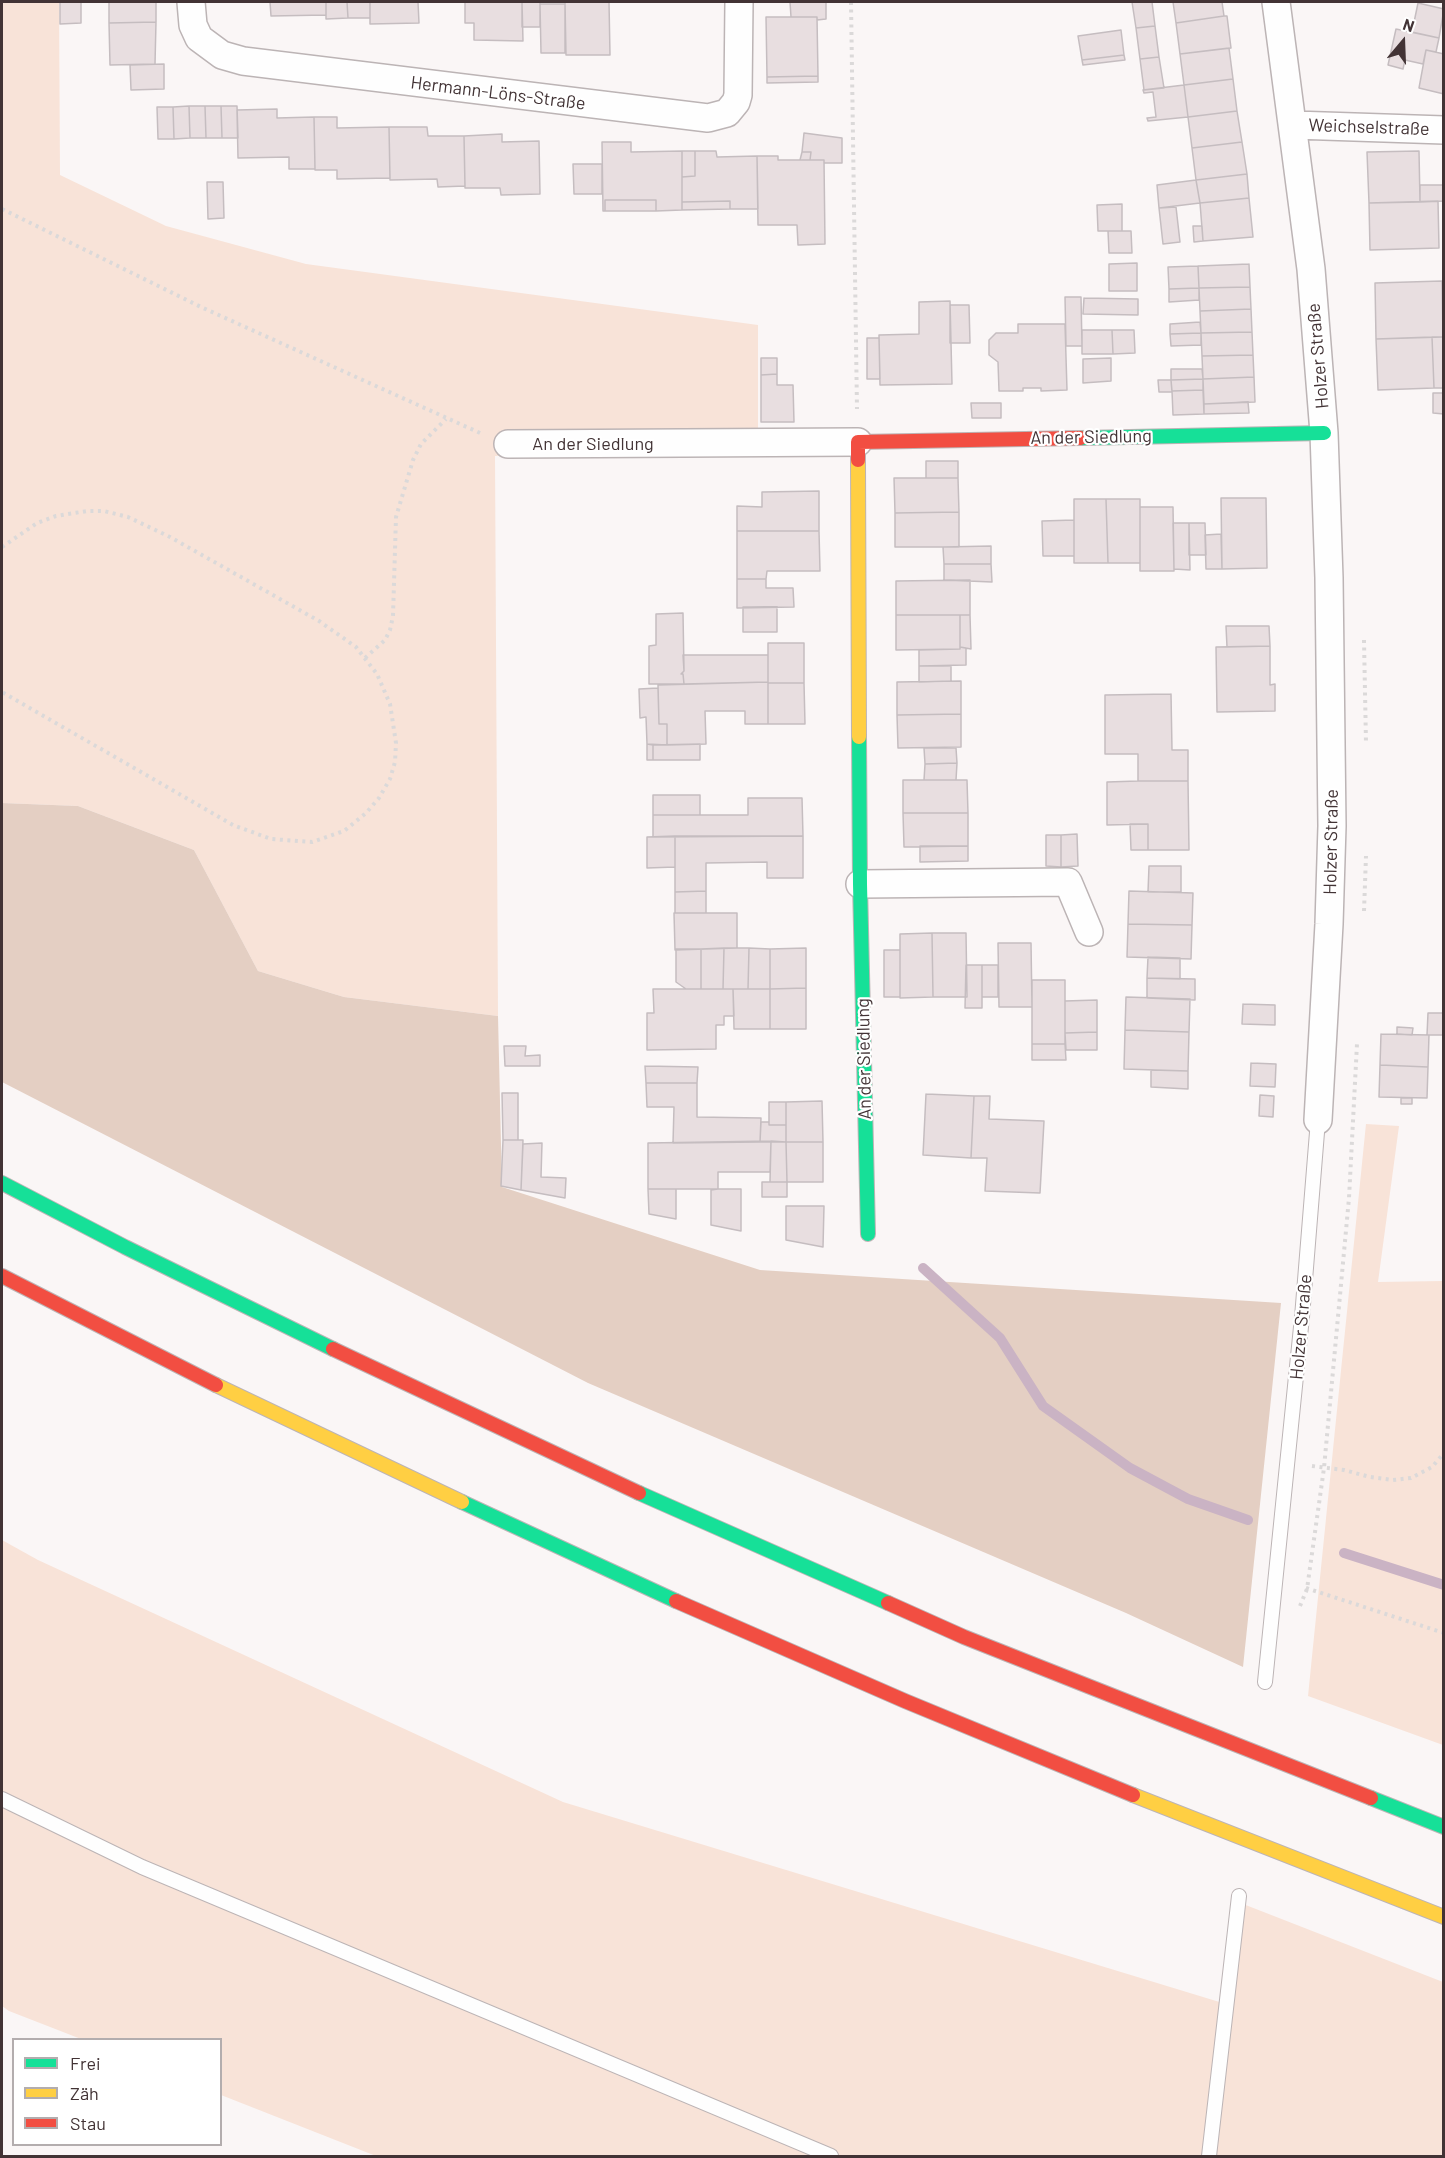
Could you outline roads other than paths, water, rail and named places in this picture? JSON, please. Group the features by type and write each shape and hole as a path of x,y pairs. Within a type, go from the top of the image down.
{"main road":[{"name":"An der Siedlung","path":"868,1234 860,884 858,442 1324,432"},
{"path":"2,1183 125,1247 355,1360 656,1501 808,1569 964,1637 1443,1827"},
{"path":"2,1276 199,1377 339,1445 681,1604 1145,1801 1443,1917"}],"street":[{"name":"Hermann-Löns-Straße","path":"191,2 193,25 199,38 222,55 243,61 708,118 727,113 736,102 738,95 739,2"},
{"name":"Holzer Straße","path":"1276,2 1294,125 1311,269 1324,432 1329,578 1332,826 1329,935 1318,1120"},
{"name":"Weichselstraße","path":"1294,125 1443,130"},
{"name":"An der Siedlung","path":"508,444 858,442"},
{"path":"860,884 1068,882 1089,932"}],"lane":[{"name":"Holzer Straße","path":"1265,1683 1288,1464 1318,1120"},
{"path":"2,1799 142,1867 831,2157"},
{"path":"1209,2157 1239,1896"}],"waterway":[{"path":"923,1268 1000,1338 1043,1406 1130,1468 1188,1499 1248,1520"},
{"path":"1344,1553 1444,1585"}]}
